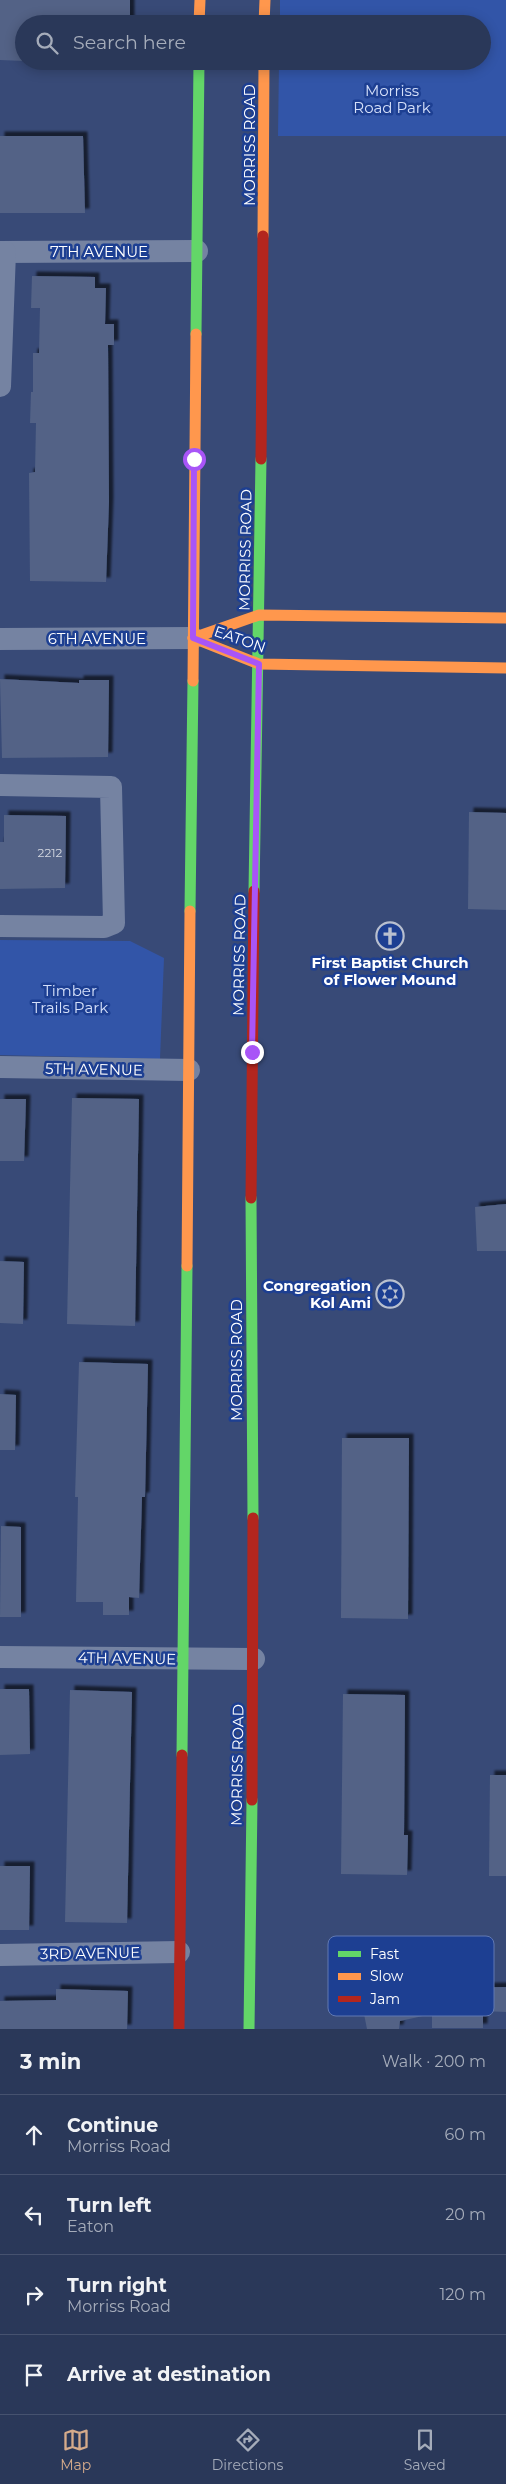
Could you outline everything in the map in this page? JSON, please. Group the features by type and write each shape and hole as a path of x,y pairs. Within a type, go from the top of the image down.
{"main road":[{"path":"199,15 200,0"},
{"path":"264,0 264,15"},
{"path":"179,2029 199,70"},
{"name":"MORRISS ROAD","path":"249,2029 254,1659 251,1288 264,70"},
{"name":"EATON","path":"193,638 259,614 506,618"},
{"name":"EATON","path":"193,638 259,664 506,668"}],"street":[{"name":"7TH AVENUE","path":"2,252 197,251"},
{"path":"0,386 2,252"},
{"name":"6TH AVENUE","path":"0,639 193,638"},
{"path":"0,784 111,787 114,922 104,927 0,926"},
{"name":"5TH AVENUE","path":"0,1068 189,1070"},
{"name":"4TH AVENUE","path":"0,1657 254,1659"},
{"name":"3RD AVENUE","path":"0,1955 180,1952"}],"green space":[{"name":"Morriss Road Park","path":"280,0 506,0 506,136 278,136 279,70 491,70 491,15 280,15"},
{"name":"Timber Trails Park","path":"0,940 130,941 164,958 160,1059 0,1055"}],"building":[{"path":"0,0 130,0 130,15 15,15 15,61 0,60"},
{"path":"0,136 83,136 85,213 0,213"},
{"path":"32,276 95,277 95,288 106,288 105,324 114,324 114,345 108,345 109,502 106,582 30,581 29,473 35,472 36,423 30,423 31,392 33,392 33,353 39,353 40,308 31,308"},
{"path":"0,679 79,683 79,680 109,680 108,757 2,758"},
{"path":"469,812 506,813 506,910 468,909"},
{"path":"4,815 66,816 65,888 0,889 0,842 4,842"},
{"path":"72,1098 139,1099 135,1326 67,1324"},
{"path":"0,1099 26,1099 24,1161 0,1161"},
{"path":"506,1204 506,1251 477,1251 475,1207"},
{"path":"0,1261 24,1262 23,1324 0,1323"},
{"path":"79,1362 148,1364 145,1497 142,1497 139,1598 129,1597 129,1615 103,1615 103,1602 76,1602 78,1497 75,1497"},
{"path":"0,1394 16,1395 15,1450 0,1450"},
{"path":"342,1438 409,1438 408,1619 341,1618"},
{"path":"1,1526 21,1527 21,1617 0,1617"},
{"path":"0,1689 29,1689 30,1754 0,1755"},
{"path":"70,1690 132,1692 127,1923 65,1922"},
{"path":"343,1694 405,1695 404,1835 408,1835 407,1875 341,1874"},
{"path":"490,1775 506,1775 506,1876 489,1876"},
{"path":"0,1866 30,1866 29,1930 0,1930"},
{"path":"494,1987 506,1987 506,2012 494,2011"},
{"path":"56,1989 128,1991 127,2029 0,2029 0,2001 56,2000"},
{"path":"364,2016 423,2016 400,2021 399,2029 367,2029"},
{"path":"432,2016 483,2016 483,2028 432,2028"}],"traffic: fast":[{"path":"196,334 199,70"},
{"path":"254,891 261,459"},
{"path":"190,911 193,681"},
{"path":"251,1198 253,1518"},
{"path":"182,1755 187,1266"},
{"path":"249,2029 252,1800"}],"traffic: slow":[{"path":"199,15 200,0"},
{"path":"264,15 265,0"},
{"path":"263,236 264,70"},
{"path":"193,681 196,334"},
{"path":"193,638 259,615 506,618"},
{"path":"193,638 259,664 506,668"},
{"path":"187,1266 190,911"}],"traffic: jam":[{"path":"261,459 263,236"},
{"path":"251,1198 254,891"},
{"path":"252,1800 253,1518"},
{"path":"179,2029 182,1755"}],"place":[{"name":"First Baptist Church of Flower Mound","path":"390,936"},
{"name":"Congregation Kol Ami","path":"390,1294"}],"route":[{"path":"194,459 193,638 259,664 252,1052"}]}
